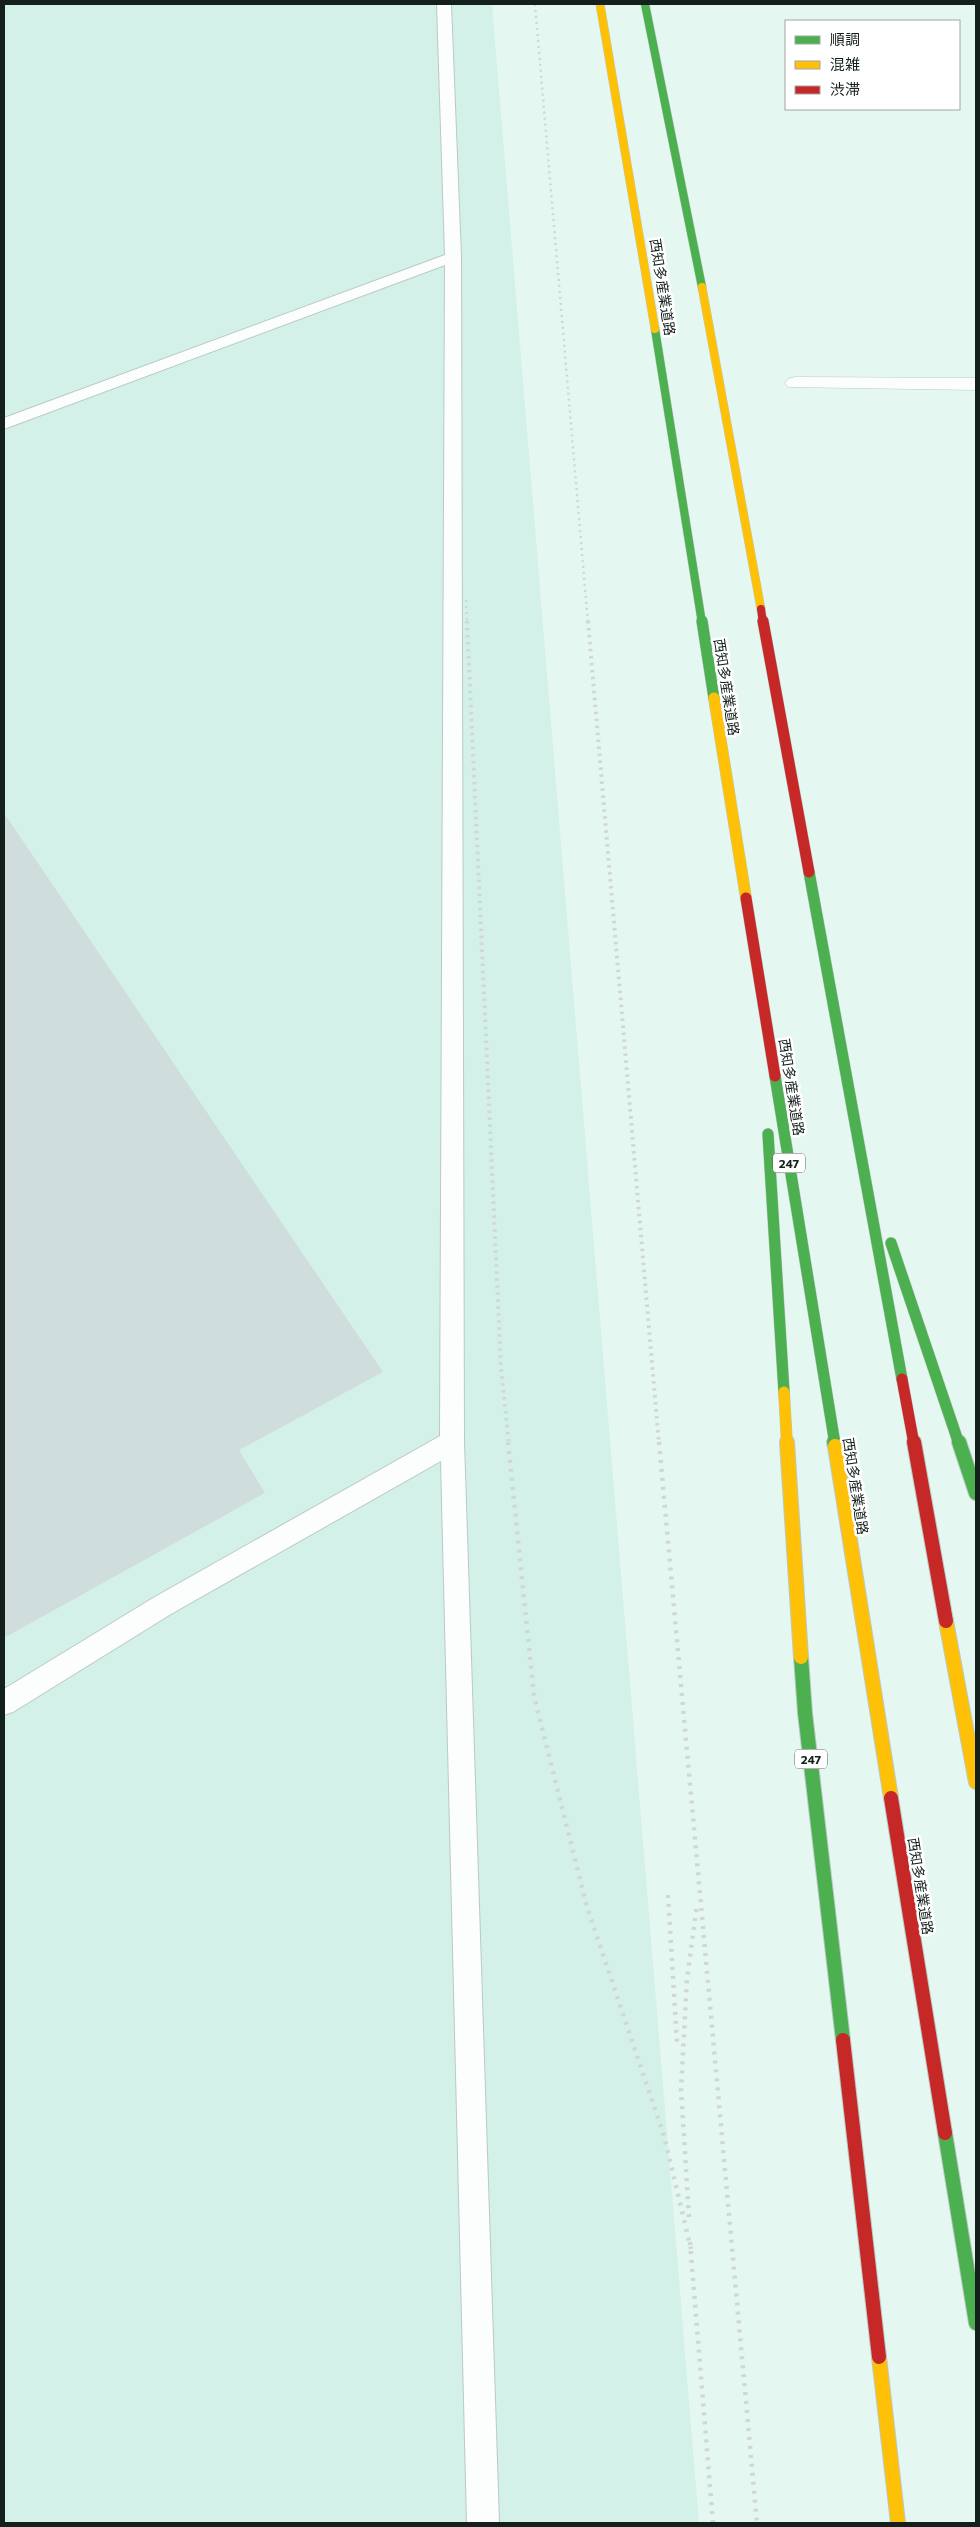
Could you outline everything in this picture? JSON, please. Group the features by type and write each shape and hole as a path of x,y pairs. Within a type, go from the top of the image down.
{"highway":[{"name":"西知多産業道路","path":"600,4 654,326 976,2323"},
{"path":"645,4 686,202 733,466 830,978 860,1152 976,1782"},
{"name":"247","path":"761,992 766,1097"},
{"name":"247","path":"768,1126 805,1713 898,2523"},
{"path":"860,1152 976,1493"}],"street":[{"path":"795,383 976,384"}],"lane":[{"path":"444,4 453,257 452,1442 483,2523"},
{"path":"4,424 453,257"},
{"path":"4,1703 162,1606 452,1442"}],"shaded area":[{"path":"4,4 492,4 699,2523 4,2523"}],"building":[{"path":"4,813 383,1372 239,1450 265,1493 4,1638"}],"railway":[{"path":"535,4 588,623"},
{"path":"466,600 467,623"},
{"path":"467,621 501,1368 509,1444"},
{"path":"588,621 659,1444"},
{"path":"508,1442 534,1696 587,1907 664,2136 690,2246"},
{"path":"659,1442 757,2523"},
{"path":"668,1895 677,2042"},
{"path":"689,2217 681,2089 687,1979 697,1905"},
{"path":"690,2242 690,2246"},
{"path":"690,2246 713,2523"}],"traffic: fast":[{"path":"645,4 702,287"},
{"path":"655,329 714,698"},
{"path":"809,872 902,1379"},
{"path":"775,1076 835,1446"},
{"path":"768,1134 784,1392"},
{"path":"891,1243 976,1493"},
{"path":"801,1657 805,1713 843,2040"},
{"path":"945,2133 976,2323"}],"traffic: slow":[{"path":"600,4 655,329"},
{"path":"702,287 761,609"},
{"path":"714,698 746,898"},
{"path":"784,1392 801,1657"},
{"path":"835,1446 891,1798"},
{"path":"946,1621 976,1782"},
{"path":"879,2357 898,2523"}],"traffic: jam":[{"path":"761,609 809,872"},
{"path":"746,898 775,1076"},
{"path":"902,1379 946,1621"},
{"path":"891,1798 945,2133"},
{"path":"843,2040 879,2357"}]}
